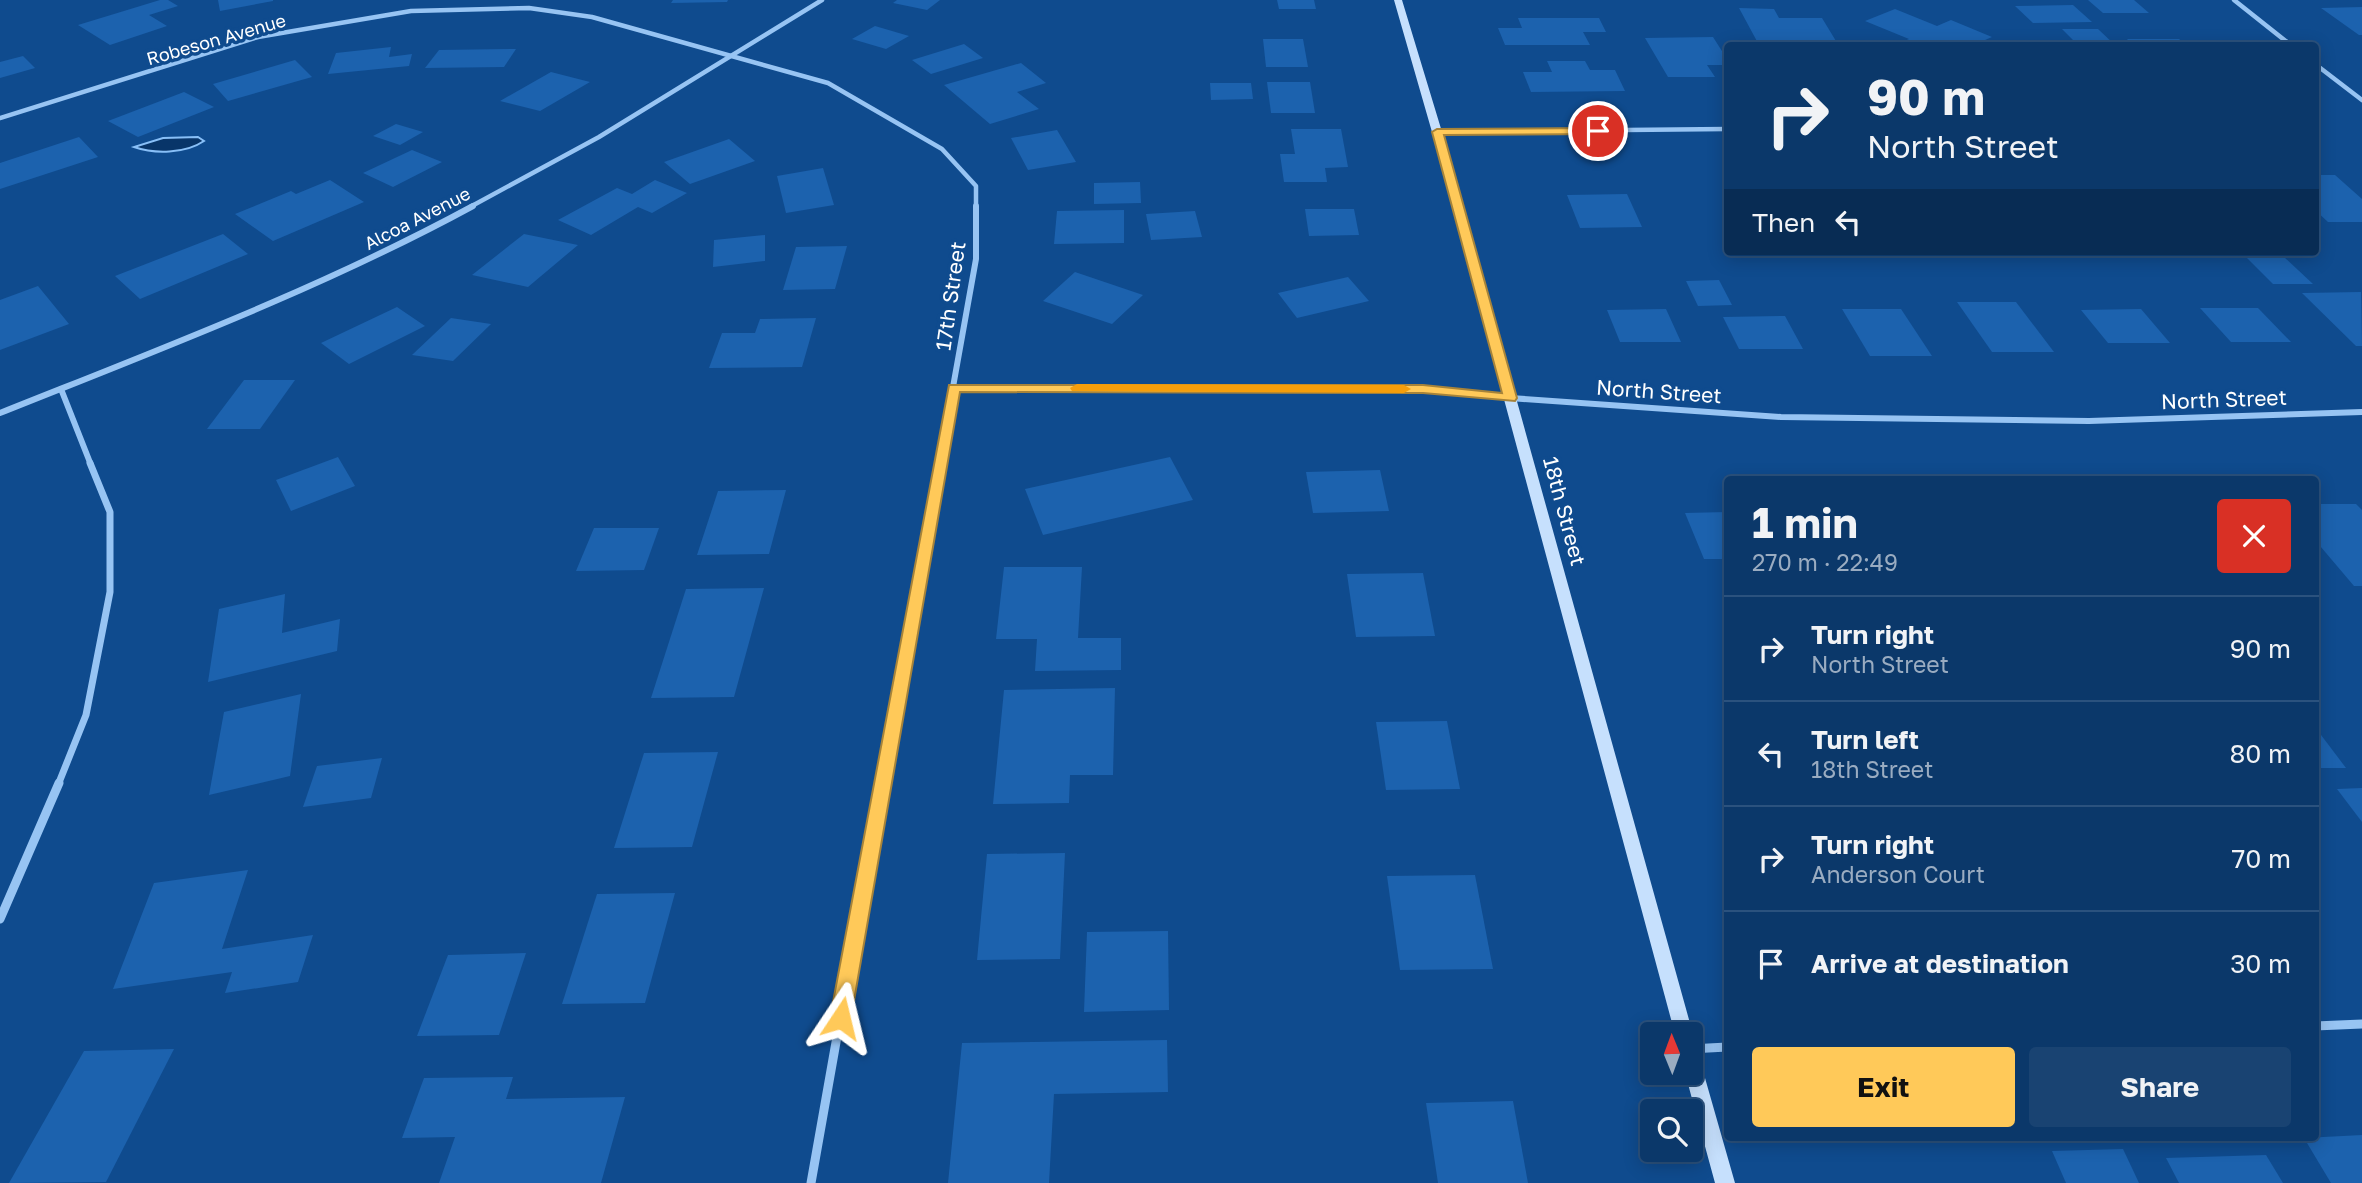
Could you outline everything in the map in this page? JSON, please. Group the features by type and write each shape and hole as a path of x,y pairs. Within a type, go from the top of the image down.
{"street":[{"name":"Alcoa Avenue","path":"0,412 227,322 401,245 599,137 822,0"},
{"name":"18th Street","path":"1398,0 1437,132 1681,1022"},
{"path":"2234,0 2287,42"},
{"name":"Robeson Avenue","path":"0,118 258,37 411,11 529,8 592,17 732,56"},
{"name":"17th Street","path":"732,56 828,83 942,149 976,186 976,259 811,1183"},
{"path":"2319,67 2362,100"},
{"path":"1437,132 1724,129"},
{"name":"North Street","path":"954,388 1423,389 1510,398 1808,417 2089,421 2362,412"},
{"path":"0,919 29,857 86,715 110,592 110,512 61,389"},
{"path":"2319,1026 2362,1024"},
{"path":"1703,1049 1724,1048"},
{"path":"1698,1085 1725,1183"}],"water":[{"path":"198,137 204,141 179,150 160,152 134,147 163,138"}],"building":[{"path":"160,0 168,0 178,6 149,15 167,26 110,45 78,25"},
{"path":"218,0 273,0 273,1 220,11"},
{"path":"673,0 728,0 671,3"},
{"path":"897,0 940,0 927,10 893,3"},
{"path":"1277,0 1314,0 1316,9 1279,9"},
{"path":"2088,0 2134,0 2149,13 2103,13"},
{"path":"2073,5 2092,22 2033,23 2015,6"},
{"path":"2362,7 2362,35 2321,8"},
{"path":"1739,8 1774,9 1779,18 1822,18 1837,42 1757,42"},
{"path":"1895,9 1937,26 1951,20 1992,37 1980,42 1902,42 1909,39 1865,21"},
{"path":"1518,18 1599,18 1606,32 1583,32 1590,45 1505,45 1498,28 1522,28"},
{"path":"875,26 909,36 886,49 852,39"},
{"path":"2062,29 2098,29 2112,42 2075,42"},
{"path":"1713,37 1724,54 1724,65 1707,65 1715,77 1668,77 1645,38"},
{"path":"1263,39 1303,39 1308,67 1266,67"},
{"path":"2127,39 2179,39 2182,42 2130,42"},
{"path":"964,44 983,58 931,74 912,60"},
{"path":"391,47 389,57 412,54 409,66 328,74 336,53"},
{"path":"516,49 504,67 425,68 439,50"},
{"path":"23,56 35,68 0,78 0,62"},
{"path":"295,60 312,77 228,101 213,84"},
{"path":"1547,61 1585,61 1590,70 1615,70 1625,91 1531,92 1523,72 1552,72"},
{"path":"1021,63 1046,83 1017,92 1039,109 990,124 944,85"},
{"path":"551,72 590,82 540,111 500,101"},
{"path":"1267,82 1310,82 1315,113 1271,113"},
{"path":"1210,83 1251,83 1253,99 1211,100"},
{"path":"184,92 214,107 138,137 108,121"},
{"path":"396,124 423,132 400,145 373,136"},
{"path":"1291,129 1341,129 1348,167 1325,168 1327,182 1284,182 1280,154 1295,154"},
{"path":"1057,130 1076,162 1028,170 1011,138"},
{"path":"79,137 98,157 0,189 0,163"},
{"path":"729,139 755,161 690,184 664,162"},
{"path":"412,150 442,162 393,187 363,173"},
{"path":"823,168 834,205 786,213 777,176"},
{"path":"2319,175 2335,175 2362,199 2362,222 2328,222 2319,214"},
{"path":"330,180 364,202 273,241 235,214 291,191 296,194"},
{"path":"655,180 687,193 652,213 638,207 591,235 558,220 617,188 632,194"},
{"path":"1140,182 1141,203 1094,204 1094,183"},
{"path":"1627,194 1642,227 1580,228 1567,195"},
{"path":"1305,209 1354,209 1359,235 1309,236"},
{"path":"1124,210 1124,243 1054,244 1057,211"},
{"path":"1195,211 1202,237 1151,240 1146,214"},
{"path":"223,234 248,254 140,299 115,276"},
{"path":"524,234 578,245 528,287 472,275"},
{"path":"765,235 765,261 713,267 714,240"},
{"path":"847,246 835,289 783,290 796,247"},
{"path":"2246,257 2284,257 2313,284 2273,284"},
{"path":"1075,272 1143,295 1112,324 1043,301"},
{"path":"1348,277 1369,301 1297,318 1278,293"},
{"path":"1719,280 1732,305 1698,306 1686,281"},
{"path":"38,286 69,324 0,350 0,300"},
{"path":"2361,292 2362,346 2356,346 2302,293"},
{"path":"1957,302 2016,302 2054,352 1992,352"},
{"path":"397,307 425,326 349,364 321,343"},
{"path":"2200,308 2258,308 2291,342 2231,342"},
{"path":"1666,309 1681,342 1620,342 1607,310"},
{"path":"1842,309 1901,309 1932,356 1870,356"},
{"path":"2141,309 2170,343 2108,343 2081,310"},
{"path":"1785,316 1803,349 1739,349 1723,317"},
{"path":"451,318 491,324 453,361 412,355"},
{"path":"816,318 802,367 709,368 722,333 755,333 760,319"},
{"path":"244,380 295,380 260,429 207,429"},
{"path":"338,457 355,486 291,511 276,480"},
{"path":"1170,457 1193,500 1043,535 1025,489"},
{"path":"1380,470 1389,511 1313,513 1306,472"},
{"path":"786,490 769,554 697,555 718,491"},
{"path":"2319,504 2356,504 2362,510 2362,586 2354,586 2319,545"},
{"path":"1724,512 1724,559 1704,559 1685,513"},
{"path":"594,528 659,528 644,570 576,571"},
{"path":"1004,567 1082,567 1078,638 1121,638 1121,670 1035,671 1037,639 996,639"},
{"path":"1423,573 1435,636 1356,637 1347,574"},
{"path":"764,588 734,697 651,698 686,589"},
{"path":"285,594 282,633 340,619 337,651 208,682 219,609"},
{"path":"1115,688 1113,775 1070,775 1069,803 993,804 1004,690"},
{"path":"301,694 290,776 209,795 224,712"},
{"path":"1447,721 1460,789 1386,790 1376,722"},
{"path":"2319,732 2346,768 2319,768"},
{"path":"718,752 692,847 614,848 644,753"},
{"path":"382,758 371,798 303,807 317,766"},
{"path":"2362,788 2362,822 2337,789"},
{"path":"1065,853 1060,959 977,960 987,854"},
{"path":"248,870 222,949 313,935 298,982 225,993 232,972 113,989 154,883"},
{"path":"1475,875 1493,969 1400,970 1387,876"},
{"path":"675,893 645,1003 562,1004 597,894"},
{"path":"1168,931 1169,1010 1084,1012 1087,932"},
{"path":"526,953 499,1035 417,1036 448,955"},
{"path":"1167,1040 1168,1092 1054,1094 1049,1183 948,1183 962,1043"},
{"path":"174,1049 106,1182 9,1183 84,1051"},
{"path":"513,1077 506,1099 625,1097 601,1183 439,1183 455,1137 402,1138 424,1078"},
{"path":"1513,1101 1528,1183 1438,1183 1426,1103"},
{"path":"2362,1135 2362,1183 2331,1183 2306,1141 2319,1141 2319,1137"},
{"path":"2123,1149 2139,1183 2066,1183 2052,1151"},
{"path":"2266,1155 2283,1183 2179,1183 2166,1158"}],"slow traffic":[{"path":"1077,388 1404,389"}],"route":[{"path":"841,1018 954,388 1423,389 1510,398 1437,132 1598,131"}]}
